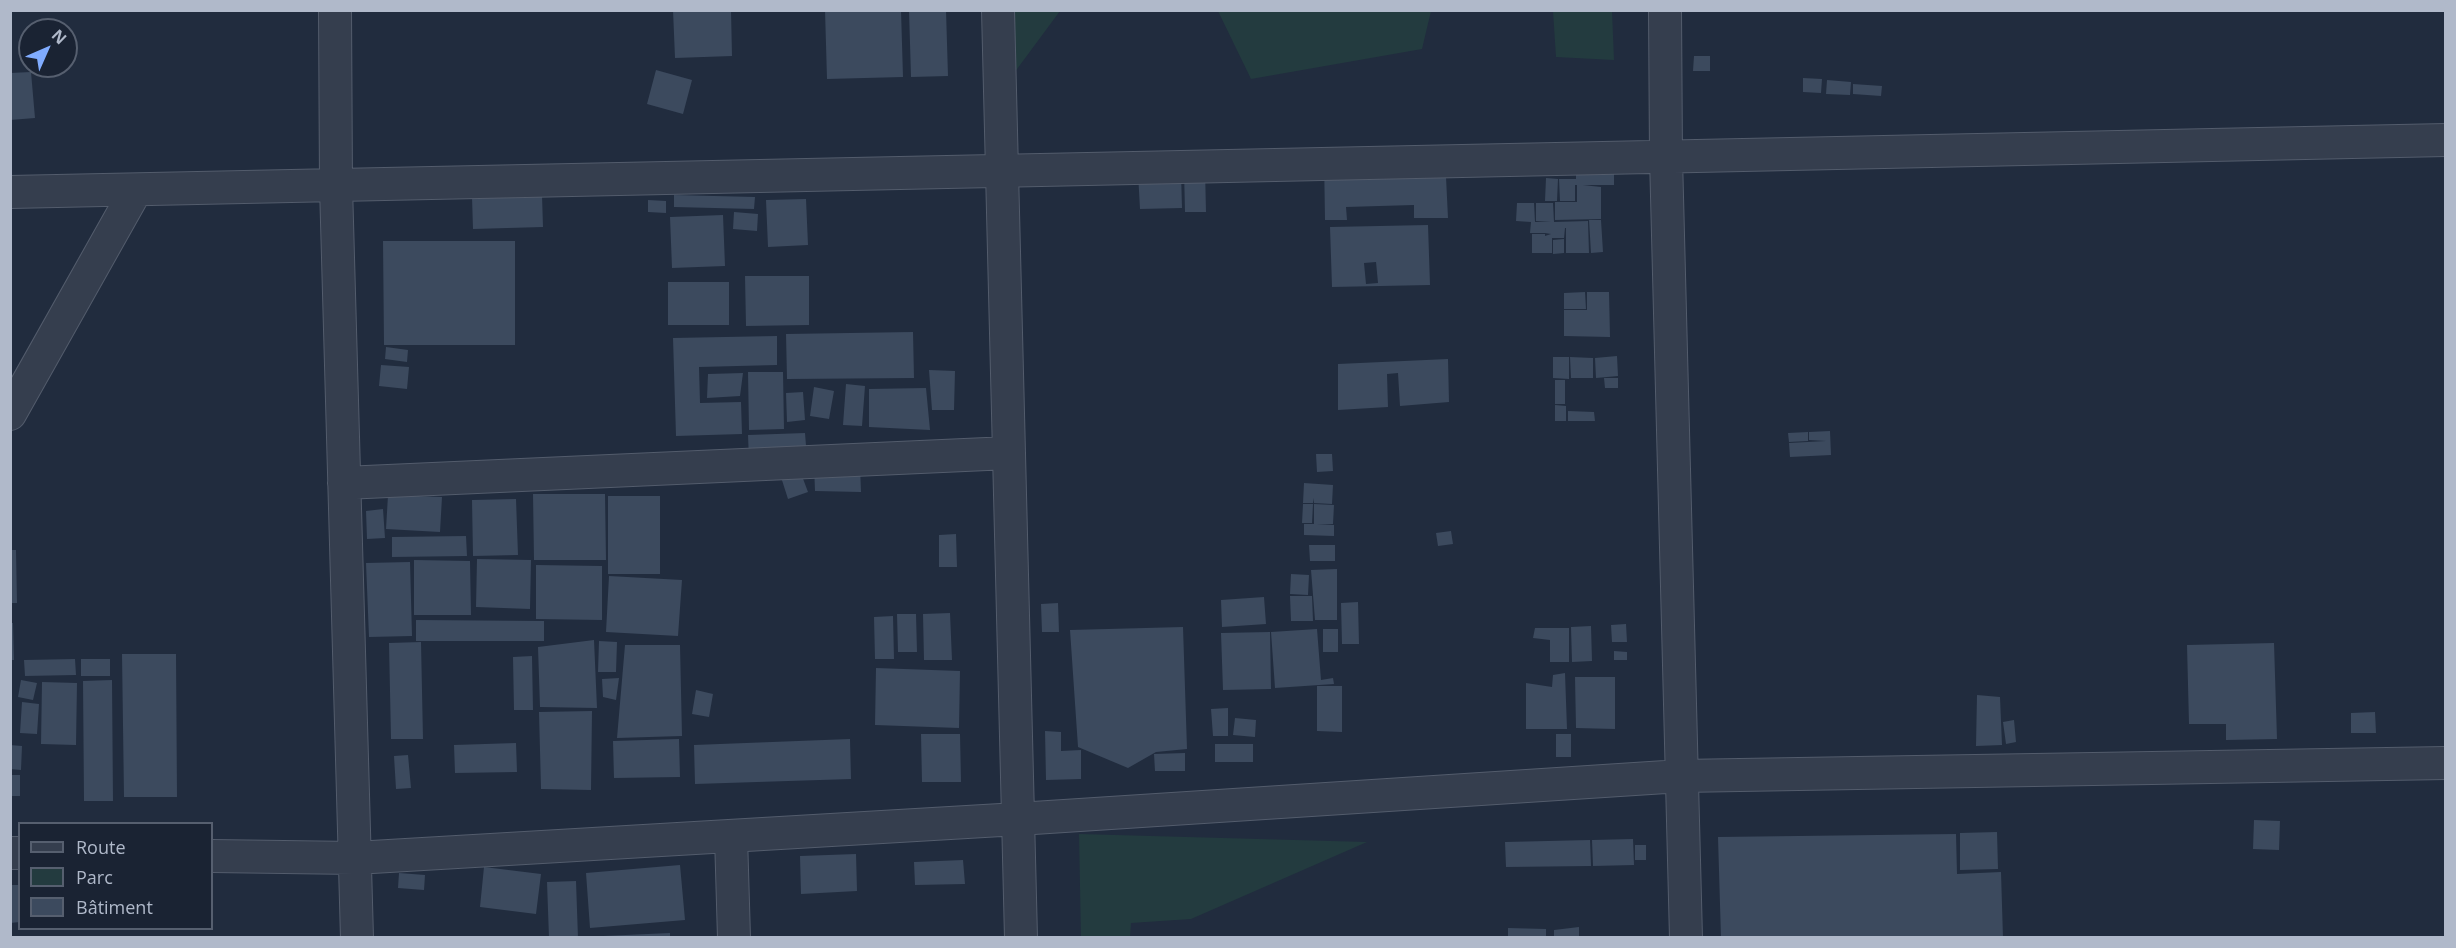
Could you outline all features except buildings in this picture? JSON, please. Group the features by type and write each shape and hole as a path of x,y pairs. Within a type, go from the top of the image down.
{"street":[{"path":"335,10 336,186 357,938"},
{"path":"998,10 1021,938"},
{"path":"1665,10 1666,157 1686,938"},
{"path":"10,192 2445,140"},
{"path":"10,414 136,190"},
{"path":"344,483 1009,453"},
{"path":"213,856 355,858 1018,819 1681,776 2445,763"},
{"path":"731,836 734,938"}],"green space":[{"path":"1000,11 1060,11 1003,88"},
{"path":"1218,11 1431,11 1422,49 1251,79"},
{"path":"1553,11 1612,11 1614,60 1556,57"},
{"path":"1079,834 1367,842 1191,919 1131,923 1130,937 1081,938"}]}
